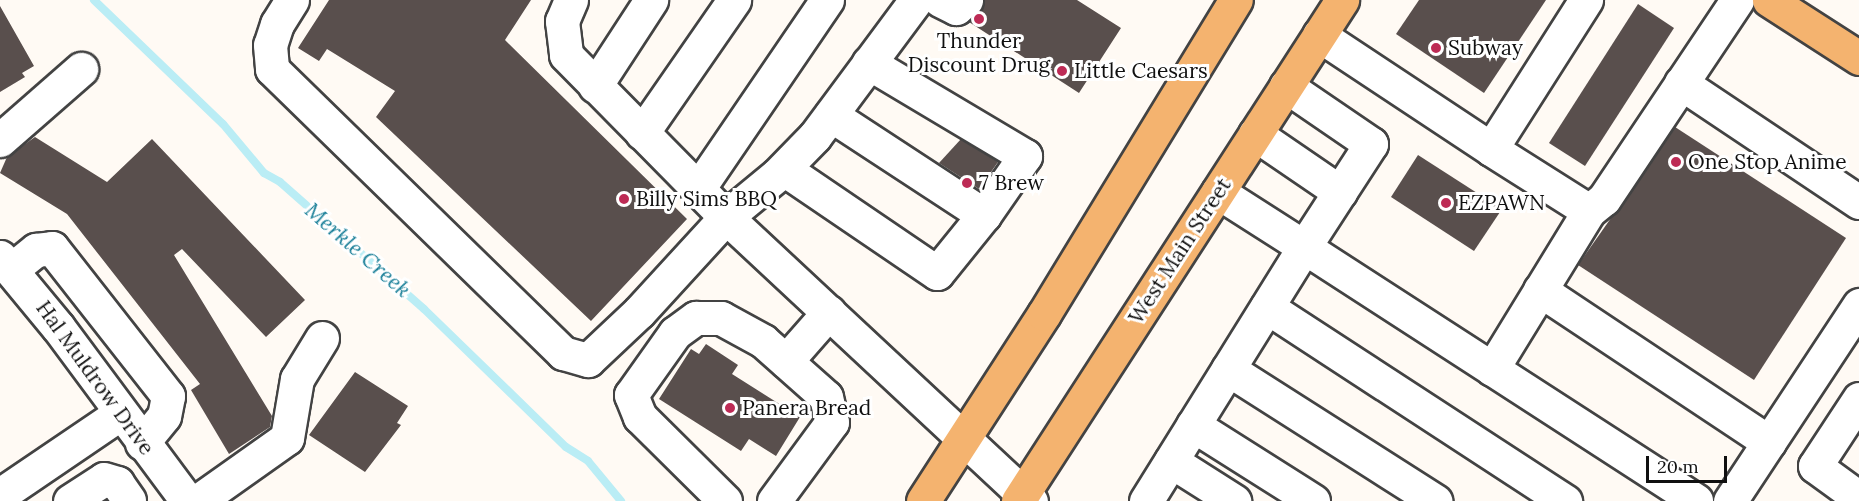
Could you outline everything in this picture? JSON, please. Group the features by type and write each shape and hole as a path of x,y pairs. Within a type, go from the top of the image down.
{"main road":[{"path":"923,501 1236,0"},
{"name":"West Main Street","path":"1024,499 1342,0"},
{"path":"1768,0 1859,58"}],"street":[{"path":"292,0 277,24 270,45 272,69 563,353 588,360 603,349 726,217 784,169 831,115 916,0"},
{"path":"571,0 562,21 566,55 726,217 964,438 1024,499"},
{"path":"596,86 651,0"},
{"path":"642,133 734,0"},
{"path":"698,189 827,0"},
{"path":"940,0 956,8 966,0"},
{"path":"1491,149 1586,0"},
{"path":"1492,369 1589,211 1604,199 1737,0"},
{"path":"1319,35 1589,211"},
{"path":"784,169 937,273 984,215 1025,156 869,63"},
{"path":"0,140 81,69"},
{"path":"1681,83 1859,202"},
{"path":"1146,501 1371,144 1286,86"},
{"path":"831,115 984,215"},
{"path":"1255,134 1340,192"},
{"path":"1218,192 1696,501"},
{"path":"6,264 36,250 52,249 168,396 164,416 142,443"},
{"name":"Hal Muldrow Drive","path":"6,264 58,327 119,414 187,501"},
{"path":"1540,290 1769,442"},
{"path":"1730,501 1859,305"},
{"path":"1267,307 1565,501"},
{"path":"786,361 829,312"},
{"path":"725,501 640,417 631,395 675,333 696,318 721,318 763,341 826,397 832,422 774,501"},
{"path":"198,501 286,438 297,378 322,338"},
{"path":"1228,369 1435,501"},
{"path":"1859,399 1815,466 1859,498"},
{"path":"0,495 119,414"},
{"path":"1193,425 1313,501"},
{"path":"1171,461 1233,501"},
{"path":"41,467 64,501"},
{"path":"70,501 105,479 117,483 129,501 165,474"}],"building":[{"path":"329,0 531,0 505,40 687,219 591,321 376,117 395,91 327,49 319,61 298,48"},
{"path":"984,0 1077,0 1121,28 1079,93 969,22 983,7"},
{"path":"1419,0 1546,0 1484,93 1396,34"},
{"path":"1638,4 1674,28 1585,166 1549,143"},
{"path":"0,6 34,66 22,73 25,77 0,92"},
{"path":"1675,127 1846,238 1754,380 1578,265"},
{"path":"35,137 107,182 152,139 305,300 266,337 182,249 174,255 272,416 270,427 229,454 191,390 200,384 67,214 0,173 7,157"},
{"path":"961,139 998,162 979,189 939,163"},
{"name":"EZPAWN","path":"1418,155 1502,209 1474,251 1391,197"},
{"name":"Panera Bread","path":"706,344 738,365 732,374 800,417 776,456 749,439 741,451 659,399 691,349 699,354"},
{"path":"355,372 408,406 397,423 401,425 365,472 309,435"}],"waterway":[{"name":"Merkle Creek","path":"94,0 223,124 264,173 280,182 424,309 566,447 588,461 621,501"}],"place":[{"name":"Thunder Discount Drug","path":"979,19"},
{"name":"Subway","path":"1436,48"},
{"name":"Little Caesars","path":"1062,71"},
{"name":"One Stop Anime","path":"1676,162"},
{"name":"7 Brew","path":"967,183"},
{"name":"Billy Sims BBQ","path":"624,199"},
{"name":"EZPAWN","path":"1446,203"},
{"name":"Panera Bread","path":"730,408"}]}
